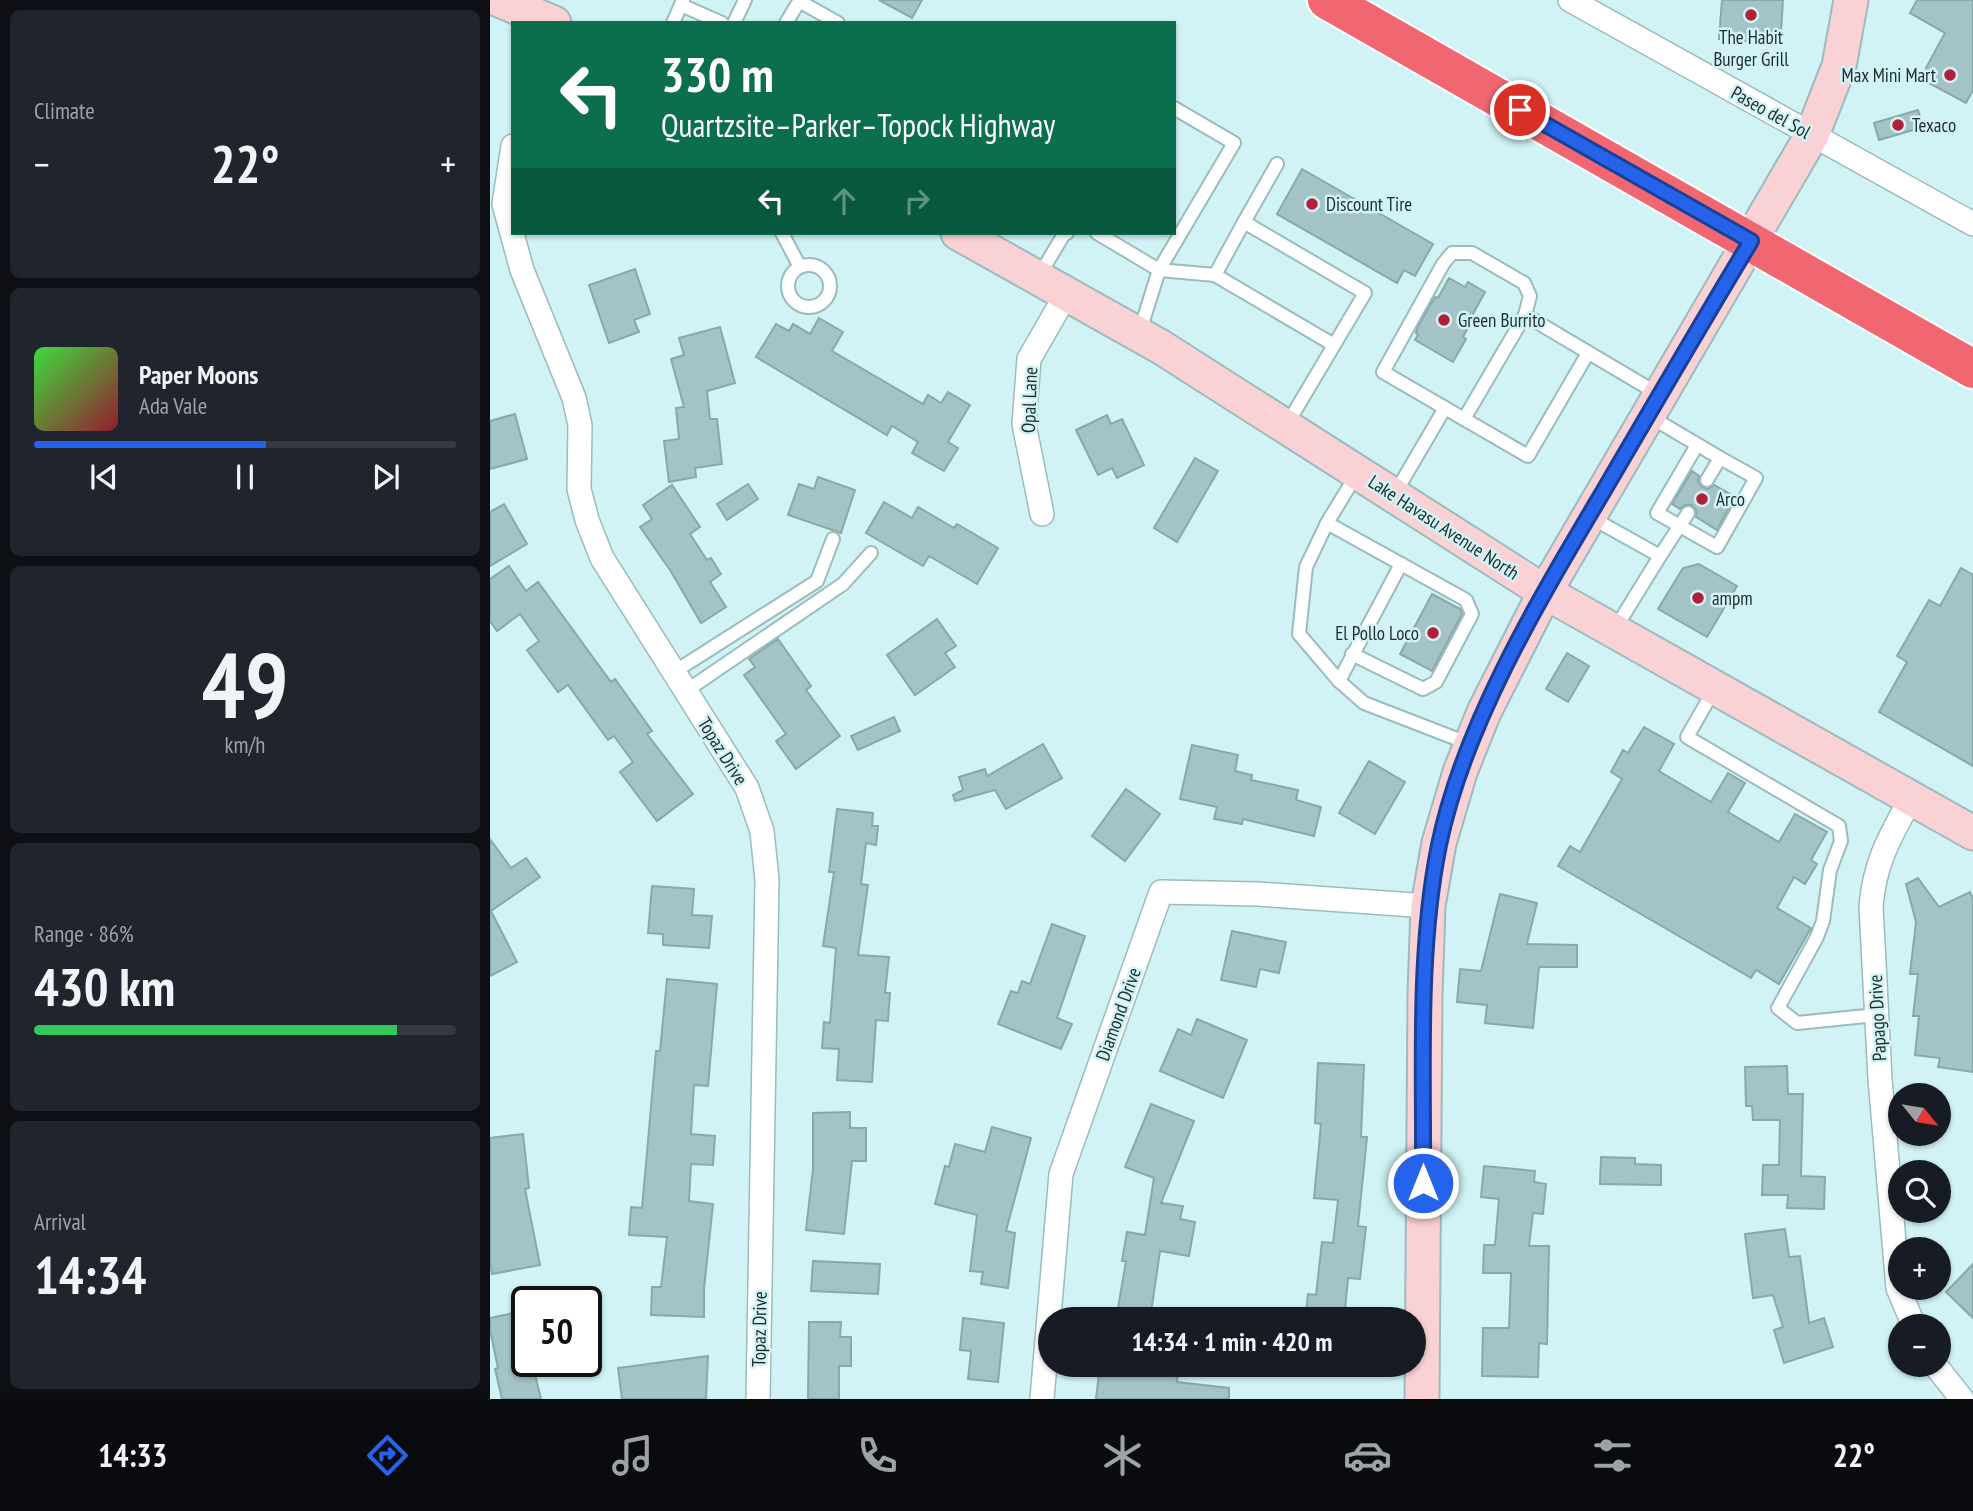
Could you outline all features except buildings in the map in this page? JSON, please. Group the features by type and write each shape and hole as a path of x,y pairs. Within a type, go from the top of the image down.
{"highway":[{"path":"1327,0 1973,369"}],"main road":[{"path":"499,0 549,21"},
{"path":"1422,1399 1428,906 1439,843 1460,772 1513,652 1545,592 1812,135 1839,66 1852,0"},
{"name":"Lake Havasu Avenue North","path":"962,235 1139,335 1545,592 1973,833"}],"street":[{"name":"Paseo del Sol","path":"1570,0 1973,224"},
{"name":"Topaz Drive","path":"511,159 504,204 511,230"},
{"name":"Topaz Drive","path":"512,235 522,270 574,398 580,425 579,489 587,520 602,558 747,788 762,831 765,868 758,1399"},
{"name":"Opal Lane","path":"1042,514 1024,424 1029,359 1052,286"},
{"name":"Papago Drive","path":"1909,1314 1898,1288 1876,1015 1871,906 1874,879 1885,847 1911,798"},
{"name":"Diamond Drive","path":"1042,1399 1060,1174 1161,892 1258,894 1428,906"},
{"path":"1945,1377 1962,1399"}],"lane":[{"path":"735,21 745,0"},
{"path":"787,21 800,0 835,21"},
{"path":"674,21 682,2 718,21"},
{"path":"1139,335 1159,270 1234,143 1176,109"},
{"path":"1215,275 1277,164"},
{"path":"1244,222 1365,293 1286,426"},
{"path":"783,235 800,267"},
{"path":"1052,286 1064,235"},
{"path":"1100,235 1159,270 1215,275 1334,345"},
{"path":"1464,419 1525,315 1530,296 1524,283 1472,253 1452,253 1443,264 1383,372 1445,408 1464,419 1528,456 1588,353"},
{"path":"1525,315 1588,353 1697,444 1756,478 1717,547 1657,513 1697,444"},
{"path":"1394,496 1445,408"},
{"path":"1707,480 1720,458"},
{"path":"1358,472 1327,523 1306,567 1299,634 1339,681 1364,703 1471,744"},
{"path":"1614,631 1688,513"},
{"path":"1588,516 1660,556"},
{"path":"1327,523 1466,600 1472,614 1436,682 1423,688 1352,654"},
{"path":"680,681 817,582 833,540"},
{"path":"680,681 843,584 871,553"},
{"path":"1339,681 1401,564"},
{"path":"1716,688 1687,737 1839,826 1841,841 1830,870 1823,921 1817,937 1777,1008 1797,1023 1876,1015"}],"place":[{"name":"The Habit Burger Grill","path":"1751,15"},
{"name":"Max Mini Mart","path":"1950,75"},
{"name":"Texaco","path":"1898,125"},
{"name":"Discount Tire","path":"1312,204"},
{"name":"Green Burrito","path":"1444,320"},
{"name":"Arco","path":"1702,499"},
{"name":"ampm","path":"1698,598"},
{"name":"El Pollo Loco","path":"1433,633"}],"route":[{"path":"1423,1183 1428,906 1439,843 1460,772 1484,712 1545,592 1751,241 1520,110"}]}
